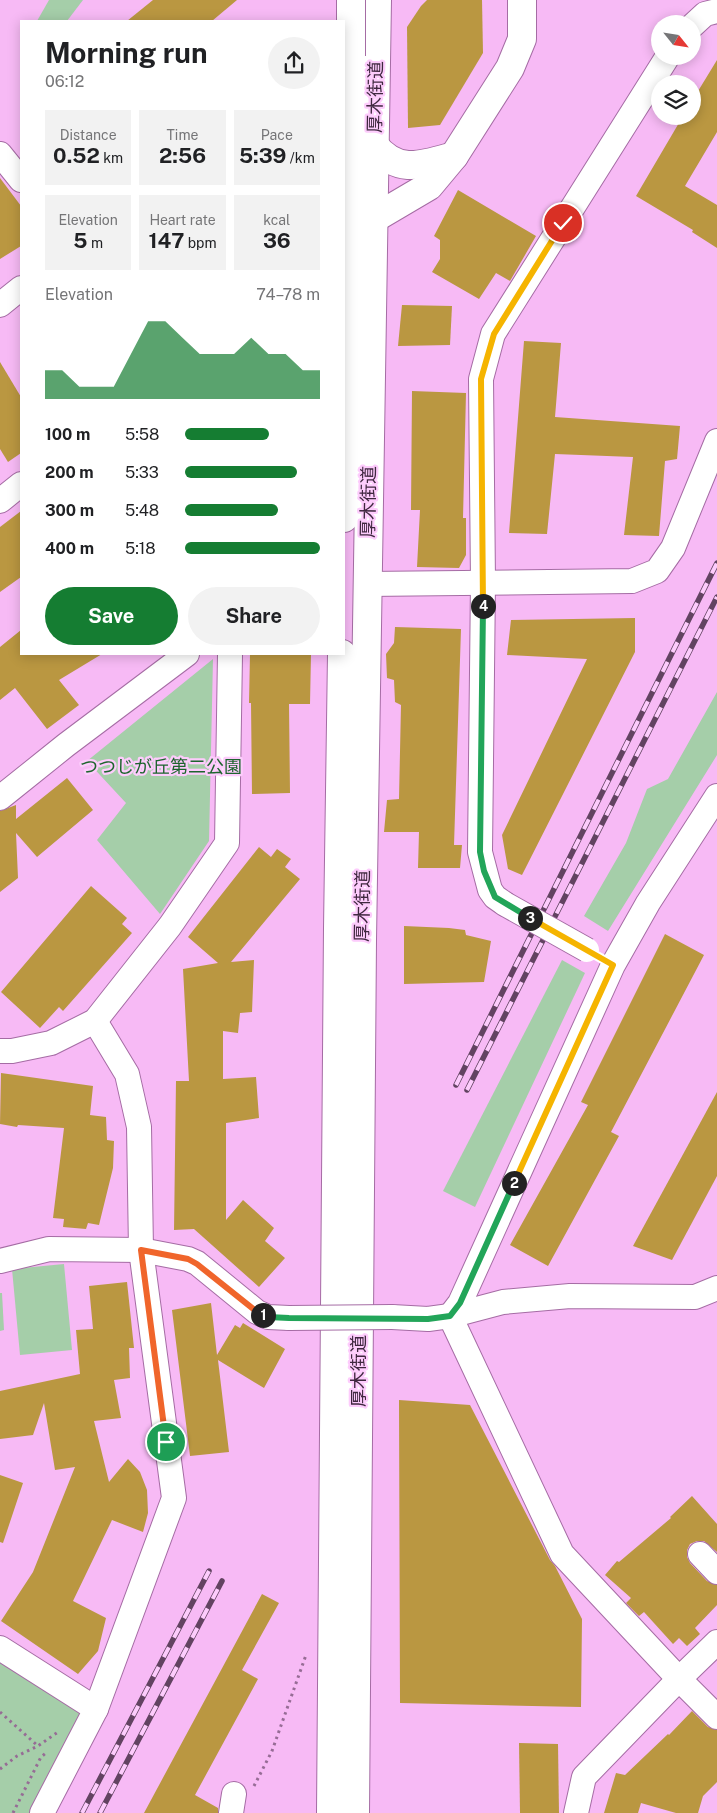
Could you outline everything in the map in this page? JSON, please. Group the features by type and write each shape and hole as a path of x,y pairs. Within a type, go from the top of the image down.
{"highway":[{"name":"厚木街道","path":"345,332 346,212 352,0"},
{"name":"厚木街道","path":"355,1813 366,584 377,0"},
{"path":"373,219 429,186 454,156 510,68 522,39 522,0"},
{"path":"374,145 392,162 406,166 425,164 454,156"},
{"name":"厚木街道","path":"331,1813 337,976 342,655"}],"street":[{"path":"345,20 370,0"},
{"path":"701,17 704,14 717,11"},
{"path":"613,965 495,897 490,890 480,852 483,582 481,379 494,334 662,65"},
{"path":"0,154 20,179"},
{"path":"0,305 20,289"},
{"path":"366,584 632,581 656,571 673,548 717,441"},
{"path":"0,501 20,485"},
{"path":"0,798 186,655"},
{"path":"0,1051 12,1051 51,1043 95,1021 170,926 227,843 230,655"},
{"path":"450,1316 460,1303 613,965 648,903 717,796"},
{"path":"42,1813 96,1709 174,1498 141,1250 139,1127 127,1074 95,1021"},
{"path":"0,1261 49,1249 141,1250 188,1259 197,1264 257,1312 268,1317 289,1318 392,1317 428,1319 450,1316 503,1302 570,1296 695,1297 717,1288"},
{"path":"450,1316 562,1554 678,1679 717,1717"},
{"path":"700,1554 717,1572"},
{"path":"576,1813 584,1777 678,1679 717,1642"},
{"path":"0,1648 96,1709"}],"path":[{"path":"232,1803 252,1790 272,1751 307,1653"},
{"path":"0,1712 38,1746"},
{"path":"0,1769 17,1756 38,1746 54,1733 62,1731"}],"green space":[{"path":"49,0 83,0 68,20 38,20"},
{"name":"つつじが丘第二公園","path":"213,659 209,841 160,914 97,840 126,803 87,761"},
{"path":"717,692 717,755 608,931 584,916 626,843 647,789 668,779"},
{"path":"562,960 585,973 475,1207 443,1191"},
{"path":"64,1264 72,1350 20,1355 12,1269"},
{"path":"0,1293 2,1293 4,1330 0,1331"},
{"path":"0,1661 87,1714 35,1813 0,1813"}],"building":[{"path":"153,0 237,0 213,20 128,20"},
{"path":"427,0 482,0 483,53 440,125 408,128 407,27"},
{"path":"717,60 717,132 685,186 717,205 717,248 692,232 693,230 636,196 678,125 701,125 701,86"},
{"path":"0,178 20,205 20,247 0,259"},
{"path":"458,190 536,236 510,281 496,273 479,299 432,272 440,259 440,240 434,236"},
{"path":"402,305 452,306 450,345 398,346"},
{"path":"524,341 561,343 555,417 680,426 677,459 665,461 659,536 624,535 633,457 555,454 547,534 509,533"},
{"path":"0,362 20,395 20,454 8,462 0,449"},
{"path":"412,391 466,393 463,518 466,518 466,555 459,568 417,567 420,510 411,510"},
{"path":"20,512 20,578 0,592 0,527"},
{"path":"635,618 635,652 522,875 508,869 502,835 587,659 507,655 511,620"},
{"path":"395,627 461,629 454,845 462,845 460,868 418,868 419,832 384,832 387,800 399,799 401,705 395,702 394,680 387,678 386,654 394,643"},
{"path":"20,631 20,655 100,655 59,680 79,705 47,729 15,688 0,700 0,647"},
{"path":"250,655 311,655 310,704 289,704 290,793 252,794 251,703 249,703"},
{"path":"67,778 93,810 37,857 16,833 18,878 0,892 0,811 16,805 16,819"},
{"path":"259,847 271,857 277,849 291,859 285,867 300,879 231,962 254,960 252,1012 240,1013 238,1033 223,1031 223,1079 256,1077 259,1118 226,1123 226,1220 243,1200 274,1228 265,1241 285,1258 259,1287 194,1229 174,1230 176,1081 189,1081 183,969 218,963 188,937"},
{"path":"91,886 127,918 122,924 132,933 63,1011 59,1007 40,1028 1,992"},
{"path":"404,926 465,930 466,935 491,941 484,982 404,984"},
{"path":"665,934 704,955 611,1132 619,1136 548,1266 510,1245 588,1105 581,1102"},
{"path":"1,1073 93,1086 90,1115 106,1117 107,1140 114,1141 113,1168 99,1225 88,1223 86,1229 63,1227 64,1219 53,1218 64,1128 18,1125 17,1127 0,1124"},
{"path":"717,1092 717,1176 672,1260 633,1246"},
{"path":"127,1282 134,1348 129,1348 130,1378 114,1380 121,1418 94,1421 109,1482 128,1459 140,1472 147,1490 148,1513 143,1532 112,1520 73,1601 106,1618 98,1651 78,1674 1,1621 33,1572 75,1467 55,1470 44,1403 33,1435 0,1439 0,1391 80,1374 76,1330 93,1329 89,1286"},
{"path":"211,1303 217,1355 235,1325 240,1328 243,1323 285,1349 264,1388 218,1360 229,1452 190,1456 172,1310"},
{"path":"399,1400 470,1405 582,1619 581,1707 400,1703"},
{"path":"0,1475 23,1483 3,1543 0,1542"},
{"path":"692,1496 717,1524 717,1552 704,1541 697,1541 690,1544 687,1550 687,1557 690,1563 707,1581 717,1585 717,1605 695,1628 700,1634 687,1646 679,1638 673,1644 644,1612 639,1616 626,1603 631,1598 605,1575 617,1561 619,1562 671,1518"},
{"path":"262,1594 279,1603 242,1670 258,1679 195,1795 218,1808 218,1813 144,1813"},
{"path":"692,1711 708,1727 717,1730 717,1782 703,1796 698,1813 676,1813 641,1803 638,1813 604,1813 616,1773 625,1775"},
{"path":"519,1743 558,1744 559,1813 520,1813"}],"railway":[{"path":"456,1085 717,563"},
{"path":"467,1090 717,597"},
{"path":"82,1813 209,1571"},
{"path":"100,1813 222,1581"}],"route":[{"path":"166,1442 141,1250 188,1259 197,1264 257,1312 268,1317 392,1317 428,1319 450,1316 460,1303 613,965 495,897 490,890 480,852 483,582 481,379 494,334 563,223"}]}
